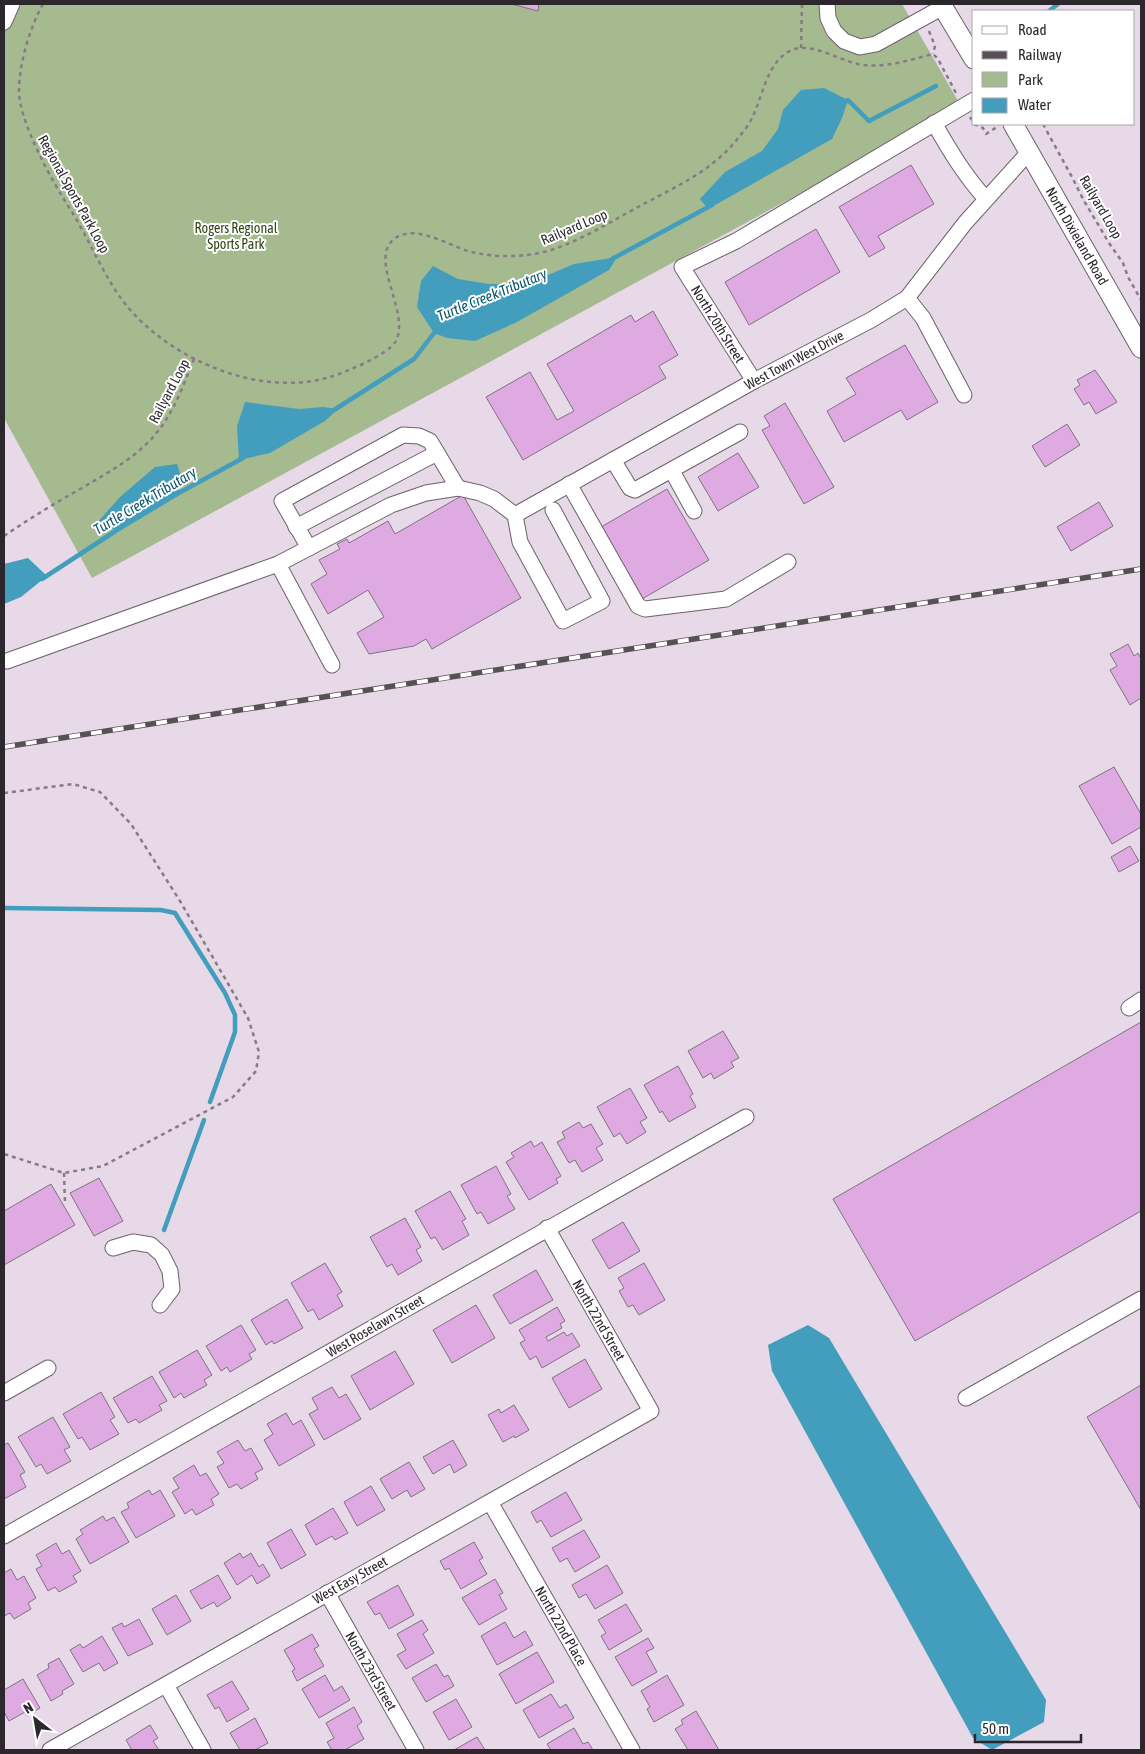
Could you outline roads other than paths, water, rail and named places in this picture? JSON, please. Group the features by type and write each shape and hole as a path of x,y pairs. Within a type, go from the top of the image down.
{"main road":[{"path":"942,5 972,55"},
{"name":"North Dixieland Road","path":"1014,125 1141,348"}],"street":[{"path":"4,22 12,4"},
{"path":"826,4 828,18 834,31 844,41 860,47 876,44 942,5"},
{"path":"972,101 934,123 972,185 986,199"},
{"name":"North 20th Street","path":"754,381 682,267 736,241 934,123"},
{"name":"West Town West Drive","path":"515,515 754,381 871,320 907,298 965,223 1028,152"},
{"path":"907,298 923,318 964,395"},
{"path":"612,460 630,488 635,490 740,432"},
{"path":"309,548 282,501 403,435 419,436 430,441 458,488"},
{"path":"296,527 437,453"},
{"path":"672,471 694,511"},
{"path":"570,484 638,606 645,609 726,599 788,562"},
{"path":"7,661 278,564 391,506 426,493 458,488 480,493 494,499 515,515 520,542 562,621 602,601 553,510"},
{"path":"278,564 332,664"},
{"name":"West Roselawn Street","path":"4,1536 746,1117"},
{"name":"North 22nd Street","path":"548,1228 651,1411"},
{"path":"113,1248 133,1242 151,1245 162,1255 170,1271 172,1290 160,1304"},
{"path":"966,1398 1141,1299"},
{"path":"4,1393 48,1368"},
{"name":"West Easy Street","path":"50,1750 651,1411"},
{"name":"North 22nd Place","path":"490,1502 632,1750"},
{"name":"North 23rd Street","path":"327,1593 416,1750"},
{"path":"166,1685 203,1750"}],"water":[{"path":"824,88 848,100 832,139 708,209 700,199 725,172 762,151 778,129 783,110 801,90"},
{"path":"617,257 609,270 517,322 475,341 447,338 434,333 417,307 421,281 433,266 458,279 489,284 529,283 574,264"},
{"path":"245,402 299,409 323,407 338,409 325,421 270,453 239,460 237,426"},
{"path":"177,464 182,479 177,494 117,530 96,524 120,497 155,467"},
{"path":"28,558 47,576 21,597 4,604 4,564"},
{"path":"808,1325 829,1338 1046,1700 1044,1722 992,1750 973,1738 772,1371 768,1345"}],"waterway":[{"name":"Turtle Creek Tributary","path":"1050,10 1058,4"},
{"name":"Turtle Creek Tributary","path":"843,104 848,100 869,121 936,86"},
{"name":"Turtle Creek Tributary","path":"612,259 712,205"},
{"name":"Turtle Creek Tributary","path":"334,410 414,359 434,333 438,331"},
{"name":"Turtle Creek Tributary","path":"42,579 117,530 243,458"},
{"path":"4,908 161,910 175,913 225,993 235,1015 235,1032 210,1102"},
{"path":"164,1230 204,1120"}],"railway":[{"path":"4,747 1141,569"}],"park label":[{"name":"Rogers Regional Sports Park","path":"236,236"}]}
